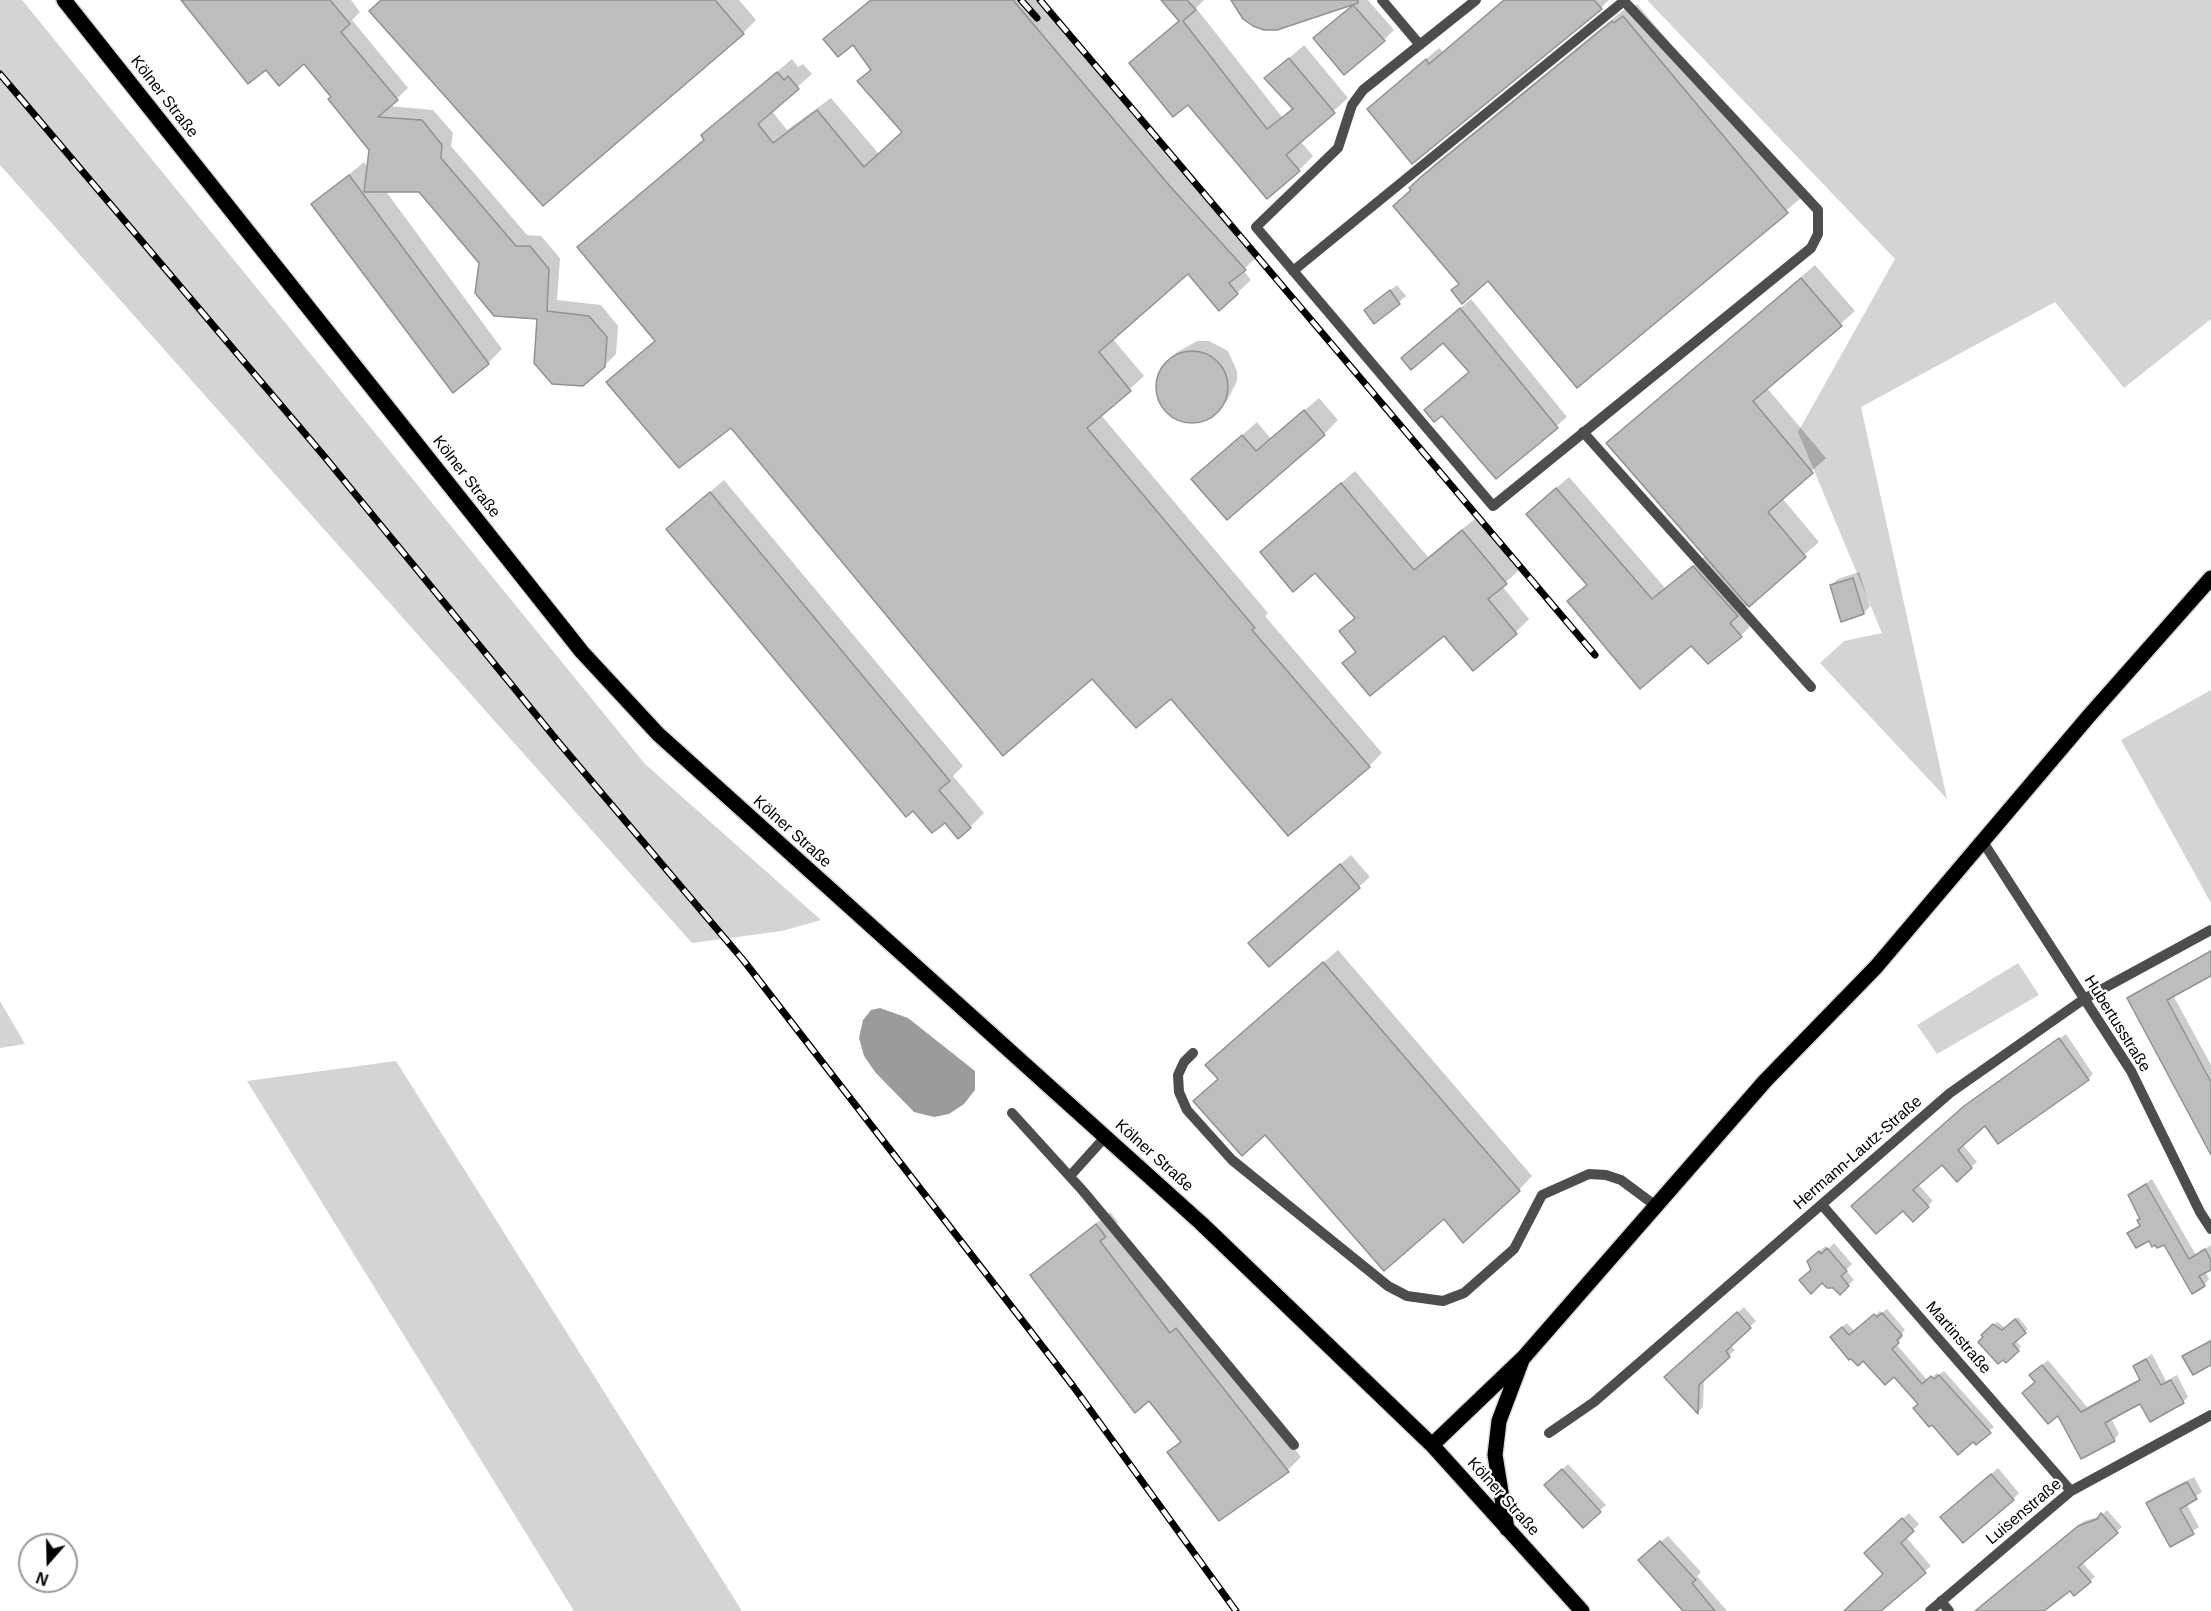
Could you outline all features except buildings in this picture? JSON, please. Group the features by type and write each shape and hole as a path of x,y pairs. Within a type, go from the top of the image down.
{"main road":[{"name":"Kölner Straße","path":"64,0 582,652 658,734 877,934 1106,1136 1210,1233 1432,1445 1582,1611"},
{"path":"1432,1445 1524,1357 1765,1081 1876,967 2088,717 2211,578"},
{"path":"1507,1529 1495,1455 1499,1421 1524,1357"}],"street":[{"path":"1382,0 1420,45"},
{"path":"1293,271 1624,0 1818,210 1818,234 1811,248 1493,506 1293,271 1256,227 1338,148 1352,105 1363,90 1476,0"},
{"path":"1583,432 1811,687"},
{"name":"Hubertusstraße","path":"1983,842 2130,1071 2199,1212 2211,1229"},
{"name":"Hermann-Lautz-Straße","path":"1549,1433 1594,1402 1950,1093 2084,999 2211,930"},
{"path":"1193,1053 1184,1062 1178,1075 1179,1092 1187,1110 1232,1160 1388,1286 1407,1296 1443,1301 1464,1293 1514,1249 1542,1194 1589,1174 1606,1175 1621,1180 1656,1206"},
{"path":"1012,1113 1070,1176 1294,1445"},
{"path":"1070,1176 1106,1136"},
{"name":"Martinstraße","path":"1822,1205 2071,1491"},
{"name":"Luisenstraße","path":"1930,1611 2071,1491 2211,1415"},
{"path":"1941,1601 1949,1611"}],"shaded area":[{"path":"0,0 22,0 645,764 821,920 782,931 692,943 0,165"},
{"path":"1647,0 2211,0 2211,319 2124,388 2055,302 1861,407 1947,799 1820,663 1844,641 1882,633 1798,432 1895,259"},
{"path":"2211,690 2211,903 2121,740"},
{"path":"2018,963 2039,995 1937,1054 1917,1025"},
{"path":"0,1001 25,1044 0,1048"},
{"path":"880,1008 908,1018 975,1071 975,1090 964,1104 949,1114 934,1117 914,1112 875,1072 864,1056 859,1038 863,1020 871,1010"},
{"path":"396,1061 742,1611 574,1611 247,1081"}],"railway":[{"path":"1021,0 1037,18"},
{"path":"1040,0 1595,655"},
{"path":"0,74 324,456 560,744 744,961 1073,1386 1236,1611"}]}
